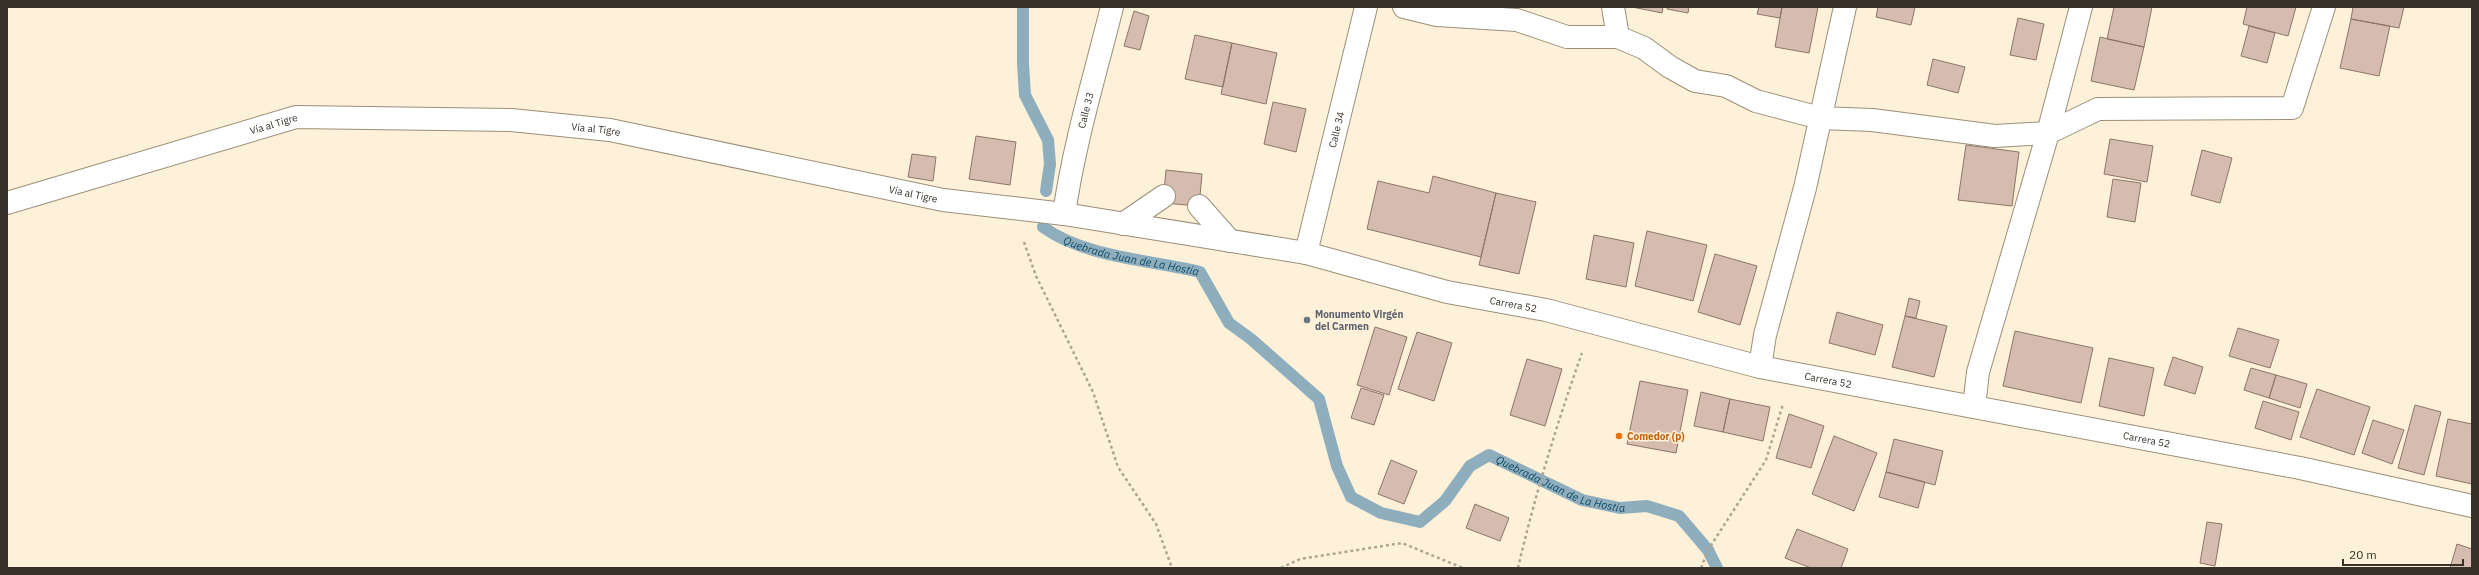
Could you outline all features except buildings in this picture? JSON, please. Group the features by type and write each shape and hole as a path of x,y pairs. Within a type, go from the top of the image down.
{"street":[{"name":"Calle 33","path":"1064,214 1068,186 1083,119 1112,7"},
{"name":"Calle 34","path":"1306,253 1366,7"},
{"path":"1404,7 1437,15 1517,20 1567,37 1618,37 1644,48 1670,67 1695,81 1726,86 1756,101 1820,118 1872,120 1996,136 2048,133 2098,109 2292,108 2324,7"},
{"path":"1613,7 1618,37"},
{"path":"1760,367 1765,335 1805,188 1845,7"},
{"path":"1974,407 1978,372 2048,133 2081,7"},
{"name":"Vía al Tigre","path":"7,203 296,117 511,120 610,130 943,200 1064,214 1189,235"},
{"path":"1123,224 1164,196"},
{"path":"1200,206 1230,241"},
{"name":"Carrera 52","path":"1189,235 1306,253 1447,292 1546,310 1760,367 2300,468 2472,506"}],"path":[{"path":"1012,208 1036,276 1093,392 1118,466 1156,524 1172,568"},
{"path":"1518,568 1531,511 1561,412 1593,322"},
{"path":"1701,568 1708,550 1766,460 1793,373"},
{"path":"1281,568 1300,558 1402,544 1463,568"}],"waterway":[{"name":"Quebrada Juan de La Hostia","path":"1023,7 1023,64 1025,95 1048,140 1050,164 1046,191"},
{"name":"Quebrada Juan de La Hostia","path":"1043,227 1059,237 1098,251 1200,272 1229,323 1251,339 1319,399 1337,466 1351,497 1381,513 1420,522 1445,501 1470,466 1489,455 1582,500 1620,508 1647,506 1679,516 1708,550 1717,568"}],"place":[{"name":"Monumento Virgén del Carmen","path":"1307,320"},
{"name":"Comedor (p)","path":"1619,436"}]}
